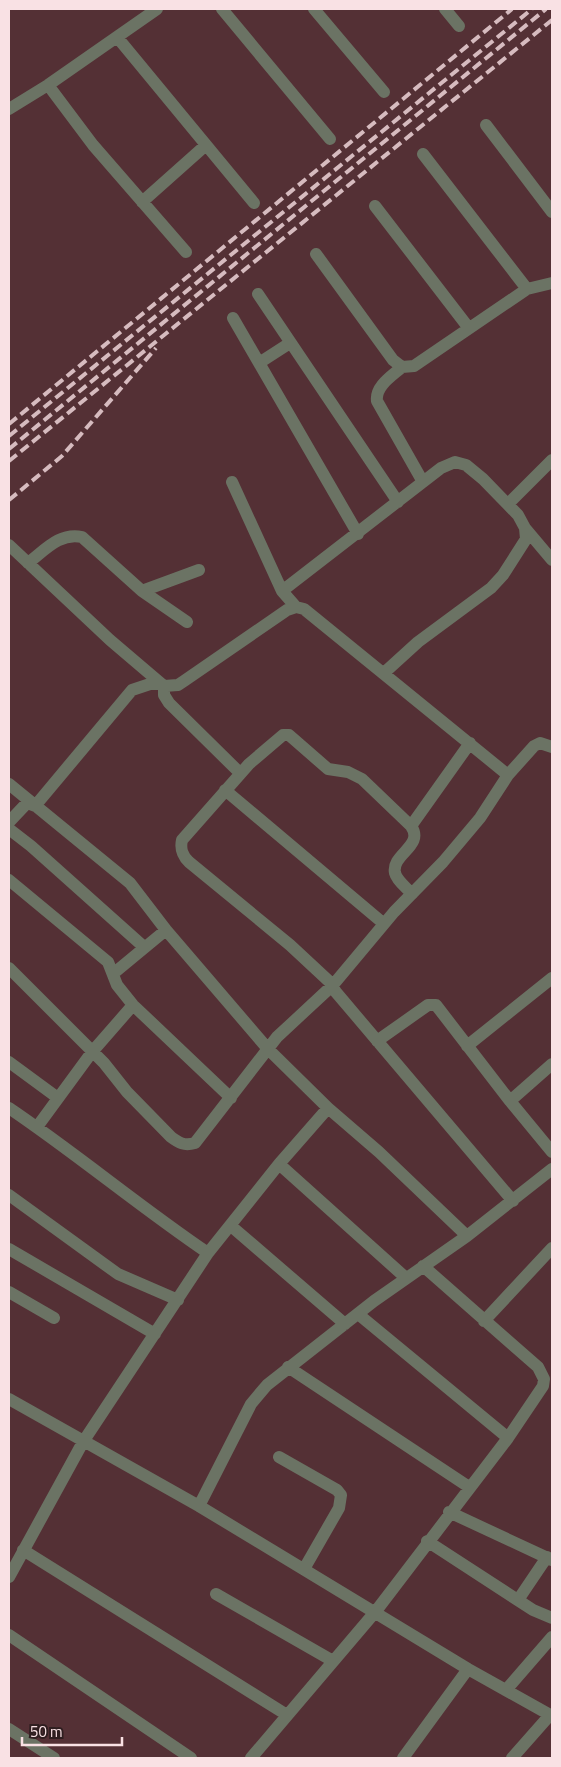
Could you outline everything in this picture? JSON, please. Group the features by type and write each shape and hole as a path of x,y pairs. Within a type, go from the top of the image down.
{"street":[{"path":"9,109 48,85 156,9"},
{"path":"222,9 330,139"},
{"path":"314,9 384,92"},
{"path":"445,9 459,26"},
{"path":"117,37 254,202"},
{"path":"48,85 93,145 186,252"},
{"path":"486,125 552,212"},
{"path":"142,202 206,145"},
{"path":"423,154 527,289"},
{"path":"375,206 468,327"},
{"path":"316,254 393,360 402,366 414,366 468,327 527,289 552,283"},
{"path":"258,294 398,502"},
{"path":"233,318 358,534"},
{"path":"258,362 290,343"},
{"path":"402,366 380,387 376,394 377,401 423,482"},
{"path":"509,504 552,460"},
{"path":"282,591 441,468 455,462 466,466 509,504 525,528 552,560"},
{"path":"232,482 282,591 296,607"},
{"path":"385,672 418,642 490,588 526,539 525,528"},
{"path":"28,563 61,538 71,534 82,536 142,591 187,622"},
{"path":"9,544 162,685 164,695 169,703 240,773"},
{"path":"142,591 199,570"},
{"path":"35,806 132,690 150,684 178,684 184,681 287,610 296,607 304,609 385,672 508,775"},
{"path":"412,894 394,871 396,864 415,838 415,832 411,826 362,779 348,772 328,769 289,735 283,735 240,773 182,840 182,853 189,862 290,945 333,985 335,992 513,1200"},
{"path":"9,968 104,1063 126,1092 179,1143 186,1145 194,1143 268,1049 333,985 383,923 412,894 480,818 508,775 534,746 551,741"},
{"path":"411,826 470,743"},
{"path":"9,784 130,883 166,930 268,1049 328,1108 467,1236"},
{"path":"225,790 383,923"},
{"path":"9,822 27,804 35,806"},
{"path":"9,829 31,846 144,947"},
{"path":"9,880 108,962 114,973 117,985 133,1005 231,1098"},
{"path":"114,973 166,930"},
{"path":"468,1046 552,978"},
{"path":"377,1041 431,1004 436,1005 552,1152"},
{"path":"37,1127 92,1052 133,1005"},
{"path":"9,1062 58,1098"},
{"path":"510,1101 552,1064"},
{"path":"9,1108 37,1127 149,1213 208,1253"},
{"path":"9,1577 83,1442 208,1253 279,1164 328,1108"},
{"path":"279,1164 406,1278"},
{"path":"199,1506 251,1404 267,1384 406,1278 467,1236 552,1169"},
{"path":"9,1195 118,1274 178,1300"},
{"path":"230,1226 345,1324"},
{"path":"484,1321 552,1248"},
{"path":"9,1249 155,1334"},
{"path":"251,1758 376,1611 449,1512 508,1438 533,1401 544,1379 538,1367 423,1266"},
{"path":"9,1292 54,1318"},
{"path":"358,1314 508,1438"},
{"path":"288,1367 469,1487"},
{"path":"9,1399 199,1506 376,1611 468,1669 551,1715 512,1758"},
{"path":"279,1457 337,1490 341,1495 339,1508 304,1569"},
{"path":"449,1512 550,1559 518,1600"},
{"path":"427,1541 533,1610 552,1618"},
{"path":"23,1550 287,1715"},
{"path":"216,1594 332,1661"},
{"path":"9,1635 191,1758"},
{"path":"506,1690 552,1637"},
{"path":"403,1758 468,1669"},
{"path":"9,1729 54,1758"}],"railway":[{"path":"9,424 512,9"},
{"path":"9,436 532,9"},
{"path":"9,449 546,9"},
{"path":"9,461 552,20"},
{"path":"9,500 62,456 156,348"}]}
